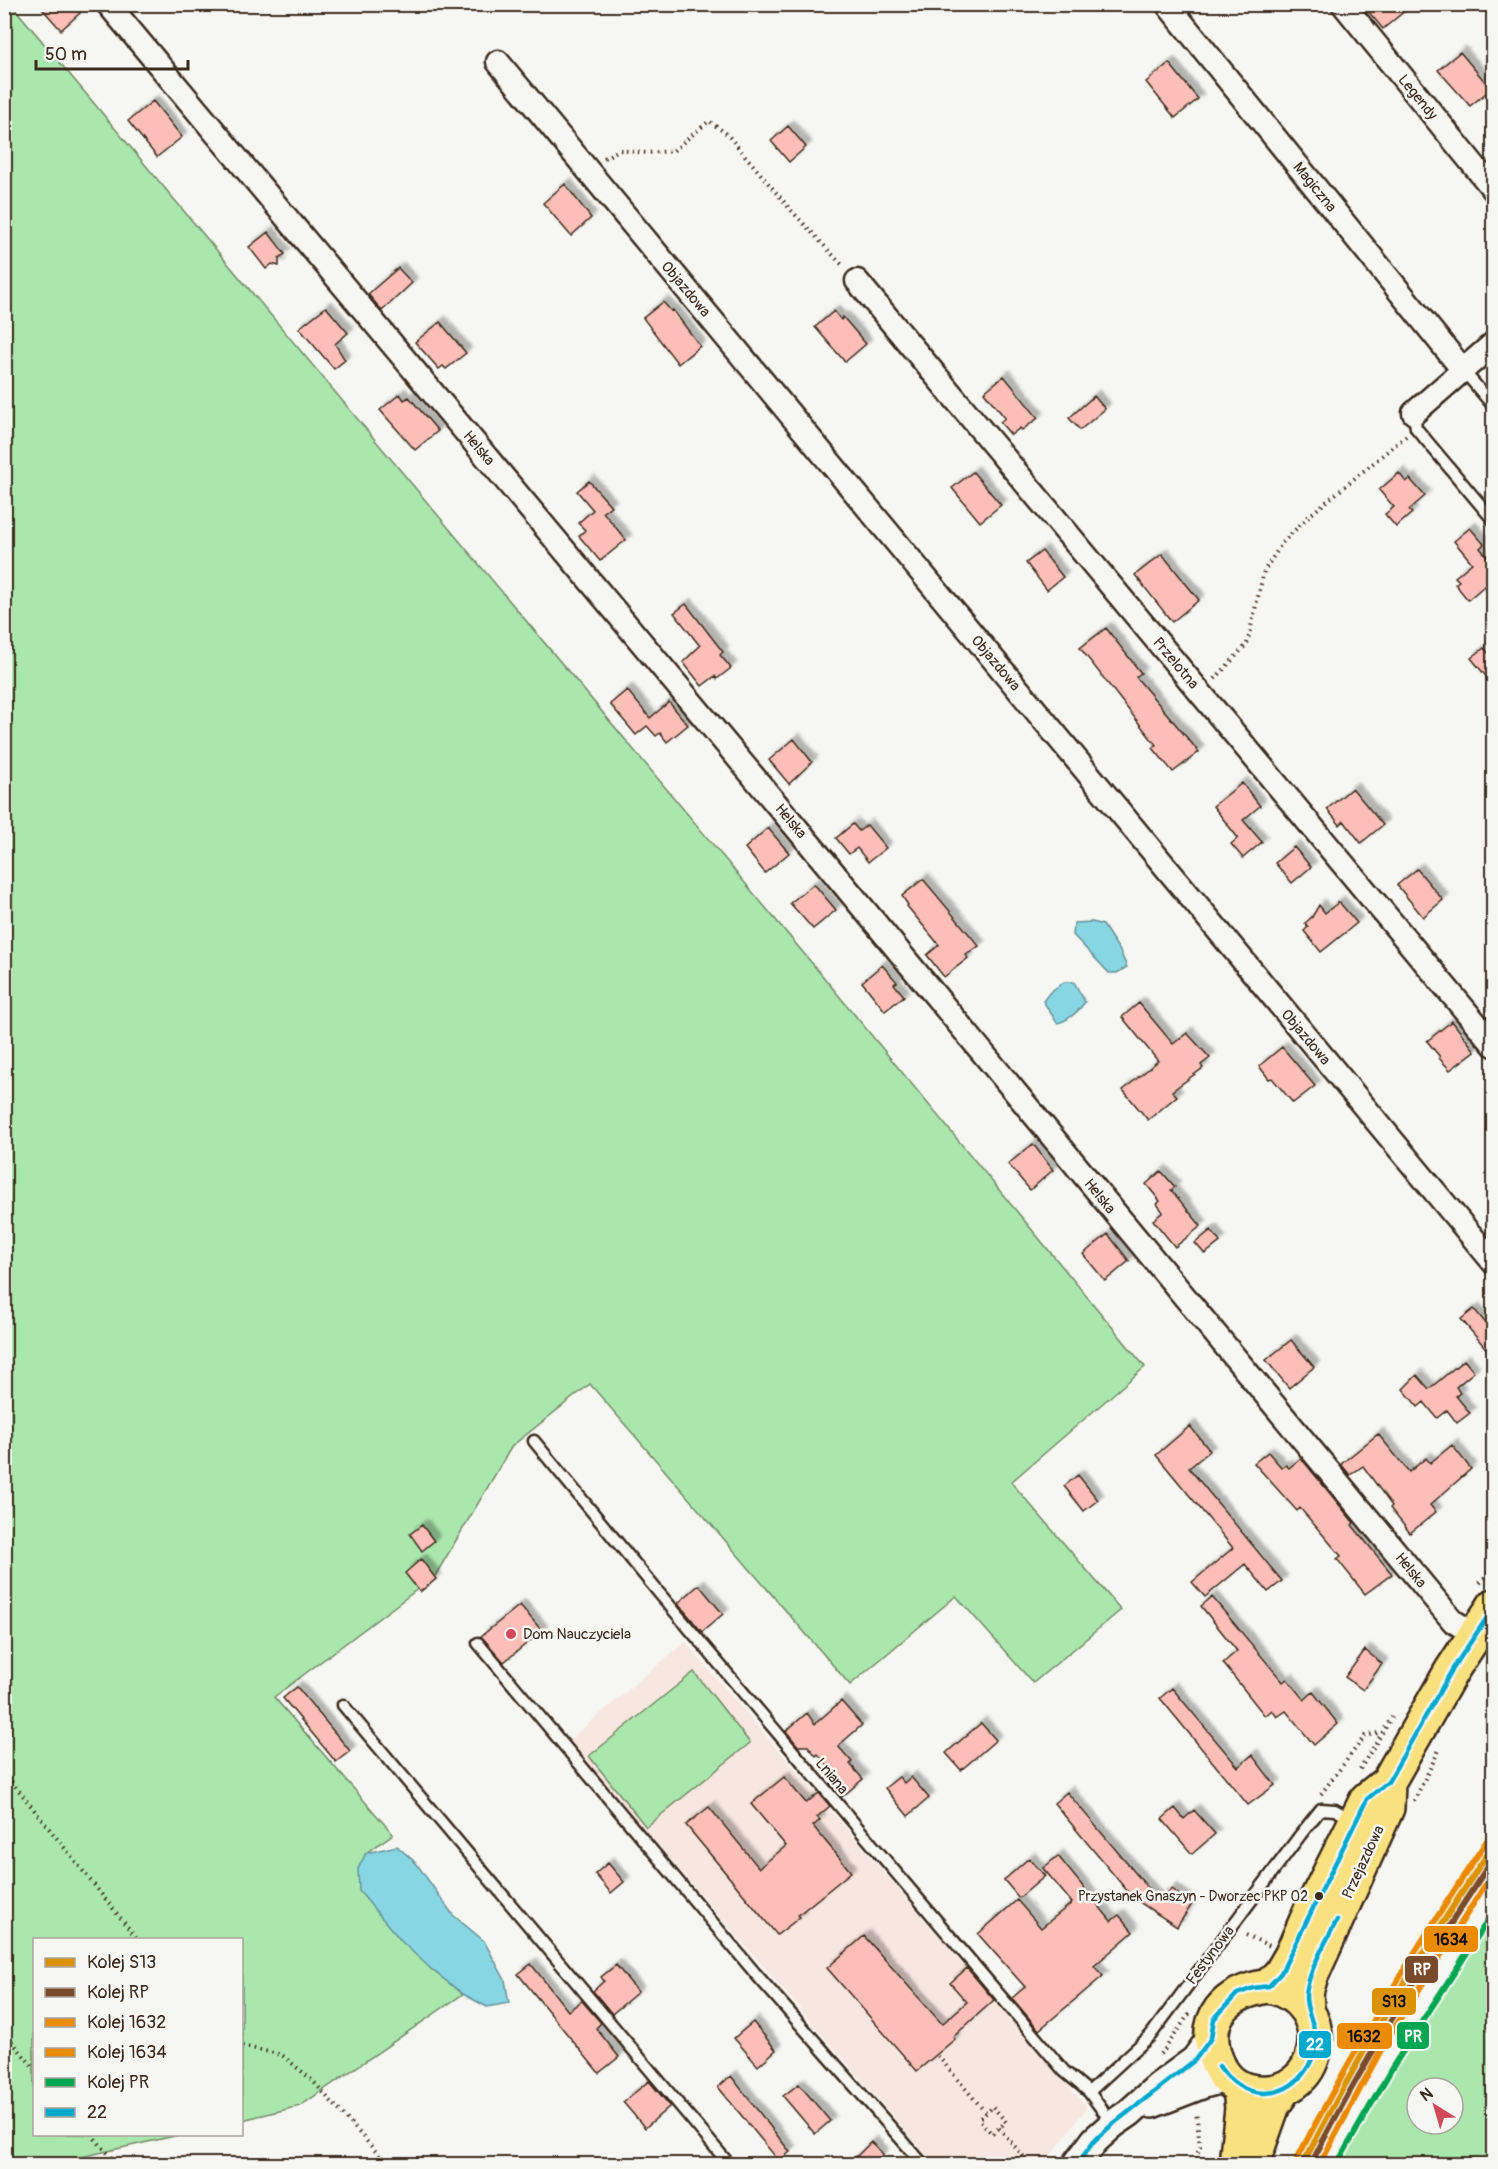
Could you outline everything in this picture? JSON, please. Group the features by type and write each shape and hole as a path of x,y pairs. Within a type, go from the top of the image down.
{"main road":[{"name":"Przejazdowa","path":"1269,1986 1281,1973 1291,1956 1366,1799 1388,1782 1452,1670 1494,1606"},
{"name":"Przejazdowa","path":"1307,2007 1306,1992 1311,1976 1387,1808 1388,1782"},
{"path":"1233,2083 1271,2093 1284,2089 1297,2081 1311,2064 1316,2044 1307,2007 1282,1989 1269,1986 1253,1988 1237,1994 1214,2019 1211,2038 1216,2059 1233,2083 1242,2108 1236,2164"},
{"path":"1252,2164 1273,2105 1284,2089"}],"street":[{"name":"Helska","path":"108,4 824,861 1453,1621 1475,1635"},
{"name":"Magiczna","path":"1167,4 1463,370"},
{"name":"Legendy","path":"1343,4 1494,190"},
{"name":"Objazdowa","path":"498,62 1494,1263"},
{"name":"Przelotna","path":"857,281 1494,1045"},
{"path":"1415,421 1463,370 1494,343"},
{"path":"1077,2164 1095,2140 1158,2087 1195,2060 1211,2038"},
{"path":"1121,2119 1188,2090 1233,2083"}],"lane":[{"path":"1463,370 1494,407"},
{"path":"1415,421 1494,521"},
{"name":"Lniana","path":"534,1441 659,1593 1064,2071 1121,2119"},
{"path":"477,1644 755,1973 923,2164"},
{"path":"343,1704 729,2164"},
{"name":"Festynowa","path":"1089,2092 1150,2036 1321,1809 1335,1810 1355,1821"}],"path":[{"path":"585,168 619,150 647,153 673,151 709,122 727,135 790,209 857,281"},
{"path":"1201,694 1247,644 1263,571 1283,542 1415,421"},
{"path":"4,1772 136,1938"},
{"path":"4,2032 33,2067"},
{"path":"243,2046 282,2055 312,2080 387,2164"},
{"path":"938,2056 986,2113"},
{"path":"1188,2090 1197,2115 1200,2146 1194,2164"},
{"path":"993,2107 1006,2122 992,2134 980,2119 986,2113 993,2107"},
{"path":"999,2128 1030,2164"},
{"path":"94,2136 117,2164"}],"shaded area":[{"path":"685,1642 1087,2107 1045,2164 934,2164 568,1741"}],"green space":[{"path":"11,4 821,974 1145,1367 1011,1482 1121,1610 1033,1683 956,1596 850,1685 590,1384 512,1446 435,1576 274,1697 393,1834 366,1853 431,1969 463,1994 300,2106 243,2120 243,1938 33,1938 33,2136 175,2136 50,2164 5,2164 4,5"},
{"path":"694,1672 750,1743 646,1827 589,1756"},
{"path":"1493,1910 1493,2164 1340,2164 1412,2040"}],"water":[{"path":"1092,922 1103,925 1120,951 1127,967 1117,973 1109,973 1073,935 1074,923"},
{"path":"1064,982 1074,982 1085,1002 1073,1015 1057,1023 1043,1001 1050,992"},
{"path":"397,1846 416,1863 453,1915 484,1941 505,1980 509,2003 487,2007 463,1994 403,1943 359,1891 358,1869 366,1853"}],"building":[{"path":"38,4 73,4 80,13 61,30"},
{"path":"1362,4 1413,4 1383,29"},
{"path":"1460,52 1491,89 1470,106 1438,70"},
{"path":"1169,63 1198,99 1175,118 1146,82"},
{"path":"153,101 182,137 157,157 128,121"},
{"path":"788,126 806,147 789,162 771,141"},
{"path":"565,184 591,218 571,236 543,203"},
{"path":"268,232 285,254 279,258 279,266 272,264 266,269 249,247"},
{"path":"398,268 412,283 382,311 368,294"},
{"path":"663,302 671,311 673,310 700,346 678,364 643,318"},
{"path":"326,307 348,333 335,344 345,360 334,369 299,328"},
{"path":"834,311 841,320 843,317 866,344 845,362 815,327"},
{"path":"440,322 466,353 446,369 443,366 439,369 415,342"},
{"path":"1004,376 1038,418 1011,435 1000,422 1005,418 984,392"},
{"path":"400,394 404,400 409,397 438,431 415,450 380,410"},
{"path":"1094,396 1105,409 1080,430 1069,418"},
{"path":"973,472 1001,505 980,522 952,488"},
{"path":"1399,473 1406,482 1410,479 1425,496 1409,510 1412,513 1396,527 1385,514 1394,507 1379,490"},
{"path":"589,481 611,506 603,512 626,540 600,561 579,536 585,530 578,523 593,510 577,491"},
{"path":"1470,528 1484,544 1480,548 1494,565 1494,596 1484,586 1468,600 1455,584 1459,581 1455,577 1472,563 1454,541"},
{"path":"1042,551 1063,577 1047,590 1026,563"},
{"path":"1162,554 1199,600 1172,622 1135,575"},
{"path":"686,604 723,652 720,655 731,668 717,679 715,676 702,686 683,662 700,646 674,613"},
{"path":"1106,628 1141,673 1136,677 1199,752 1173,772 1153,748 1156,745 1080,648"},
{"path":"1484,648 1494,660 1494,686 1471,658"},
{"path":"627,690 650,718 669,702 688,725 667,742 660,733 656,736 647,726 636,735 610,704"},
{"path":"794,739 812,762 789,784 769,760"},
{"path":"1242,783 1260,806 1243,820 1262,842 1243,858 1231,844 1238,838 1213,806"},
{"path":"1352,788 1383,825 1361,843 1344,821 1340,825 1327,809"},
{"path":"853,824 859,831 867,825 886,848 868,862 857,848 849,854 836,838"},
{"path":"768,828 789,853 765,873 745,848"},
{"path":"1294,847 1311,867 1292,883 1275,863"},
{"path":"1417,869 1443,900 1423,917 1397,885"},
{"path":"923,879 979,946 966,955 968,958 944,977 927,955 939,945 907,906 902,896"},
{"path":"814,884 836,910 813,929 790,903"},
{"path":"1339,902 1357,923 1321,952 1304,931 1308,927 1305,923 1312,917 1319,905 1325,913"},
{"path":"882,965 897,982 894,984 904,996 885,1011 862,982"},
{"path":"1139,1003 1173,1044 1187,1033 1210,1058 1201,1065 1203,1068 1172,1091 1177,1096 1148,1120 1123,1090 1158,1061 1122,1017"},
{"path":"1452,1021 1475,1051 1450,1070 1427,1041"},
{"path":"1282,1047 1315,1086 1293,1103 1259,1066"},
{"path":"1033,1144 1053,1170 1030,1190 1008,1164"},
{"path":"1161,1171 1175,1187 1171,1190 1201,1226 1175,1247 1153,1220 1163,1212 1157,1204 1160,1201 1146,1184"},
{"path":"1211,1230 1220,1242 1205,1254 1195,1243"},
{"path":"1108,1234 1129,1261 1105,1281 1083,1254"},
{"path":"1474,1309 1494,1333 1494,1358 1461,1319"},
{"path":"1291,1340 1314,1367 1289,1388 1266,1360"},
{"path":"1464,1360 1474,1372 1456,1387 1460,1393 1456,1396 1470,1413 1457,1423 1447,1410 1437,1418 1424,1402 1418,1407 1403,1389 1417,1375 1429,1389"},
{"path":"1190,1426 1210,1451 1189,1468 1282,1581 1268,1592 1245,1564 1205,1597 1192,1582 1233,1548 1156,1455"},
{"path":"1378,1434 1409,1472 1426,1458 1430,1463 1452,1445 1471,1469 1430,1505 1436,1512 1410,1533 1390,1508 1392,1506 1363,1466 1350,1475 1341,1464"},
{"path":"1268,1452 1282,1468 1286,1465 1289,1468 1300,1459 1305,1463 1392,1574 1365,1594 1337,1559 1341,1556 1300,1508 1297,1511 1254,1463"},
{"path":"1078,1475 1098,1500 1084,1511 1064,1486"},
{"path":"422,1525 434,1541 422,1551 410,1534"},
{"path":"421,1559 436,1579 420,1592 405,1573"},
{"path":"699,1585 723,1614 702,1632 678,1603"},
{"path":"1212,1597 1283,1682 1287,1679 1304,1700 1313,1692 1338,1724 1314,1745 1286,1711 1277,1717 1272,1710 1265,1716 1223,1663 1237,1651 1201,1606"},
{"name":"Dom Nauczyciela","path":"520,1605 542,1631 504,1662 481,1636"},
{"path":"1365,1650 1382,1664 1363,1690 1345,1677"},
{"path":"297,1687 350,1751 336,1762 283,1698"},
{"path":"1172,1688 1238,1767 1252,1755 1275,1785 1248,1805 1160,1698"},
{"path":"841,1701 862,1725 838,1746 863,1779 842,1797 830,1784 838,1778 818,1754 816,1756 808,1746 798,1746 786,1731 807,1713 815,1724"},
{"path":"981,1723 996,1740 961,1770 946,1753"},
{"path":"784,1777 806,1803 819,1793 830,1806 817,1817 820,1820 813,1826 851,1872 777,1935 686,1825 709,1807 759,1868 786,1846 751,1804"},
{"path":"899,1777 904,1783 911,1777 929,1798 908,1816 885,1788"},
{"path":"1067,1792 1159,1901 1163,1894 1166,1896 1171,1889 1192,1904 1177,1927 1133,1898 1054,1803"},
{"path":"1175,1808 1184,1819 1194,1810 1215,1834 1192,1854 1162,1819"},
{"path":"1058,1856 1111,1921 1119,1915 1133,1932 1094,1966 1103,1976 1039,2030 1012,1998 1025,1987 978,1934 1017,1900 1041,1928 1072,1903 1043,1868"},
{"path":"1029,1858 1045,1876 1019,1898 1004,1880"},
{"path":"608,1863 624,1882 611,1893 595,1874"},
{"path":"864,1936 942,2024 967,2002 950,1983 967,1968 994,2000 953,2037 955,2039 917,2071 827,1968"},
{"path":"531,1964 568,2011 582,2001 601,2023 596,2028 619,2057 599,2073 518,1974"},
{"path":"616,1965 638,1992 612,2014 593,1991 604,1981 601,1977"},
{"path":"753,2022 776,2050 758,2066 734,2038"},
{"path":"731,2076 790,2152 779,2161 718,2087"},
{"path":"649,2081 670,2106 645,2128 623,2102"},
{"path":"799,2084 830,2121 815,2134 783,2096"},
{"path":"871,2142 883,2154 873,2164 849,2164"}],"rail line":[{"name":"1632","path":"1296,2161 1340,2078 1388,1997 1488,1839"},
{"name":"S13","path":"1303,2164 1394,2001 1494,1844"},
{"name":"RP","path":"1311,2164 1398,2008 1494,1857"},
{"name":"1634","path":"1320,2164 1382,2048 1494,1871"},
{"name":"PR","path":"1337,2164 1392,2068 1494,1911"}],"transit line":[{"name":"22","path":"1077,2164 1095,2140 1113,2124 1195,2060 1211,2038 1214,2019 1237,1994 1253,1988 1269,1986 1281,1973 1367,1799 1388,1782 1452,1670 1494,1607"},
{"name":"22","path":"1219,2066 1238,2086 1250,2091 1265,2093 1286,2087 1303,2074 1309,2065 1315,2044 1315,2033 1306,2000 1307,1988 1316,1962 1337,1920"}],"place":[{"name":"Dom Nauczyciela","path":"511,1634"},
{"name":"Przystanek Gnaszyn - Dworzec PKP 02","path":"1319,1896"}]}
